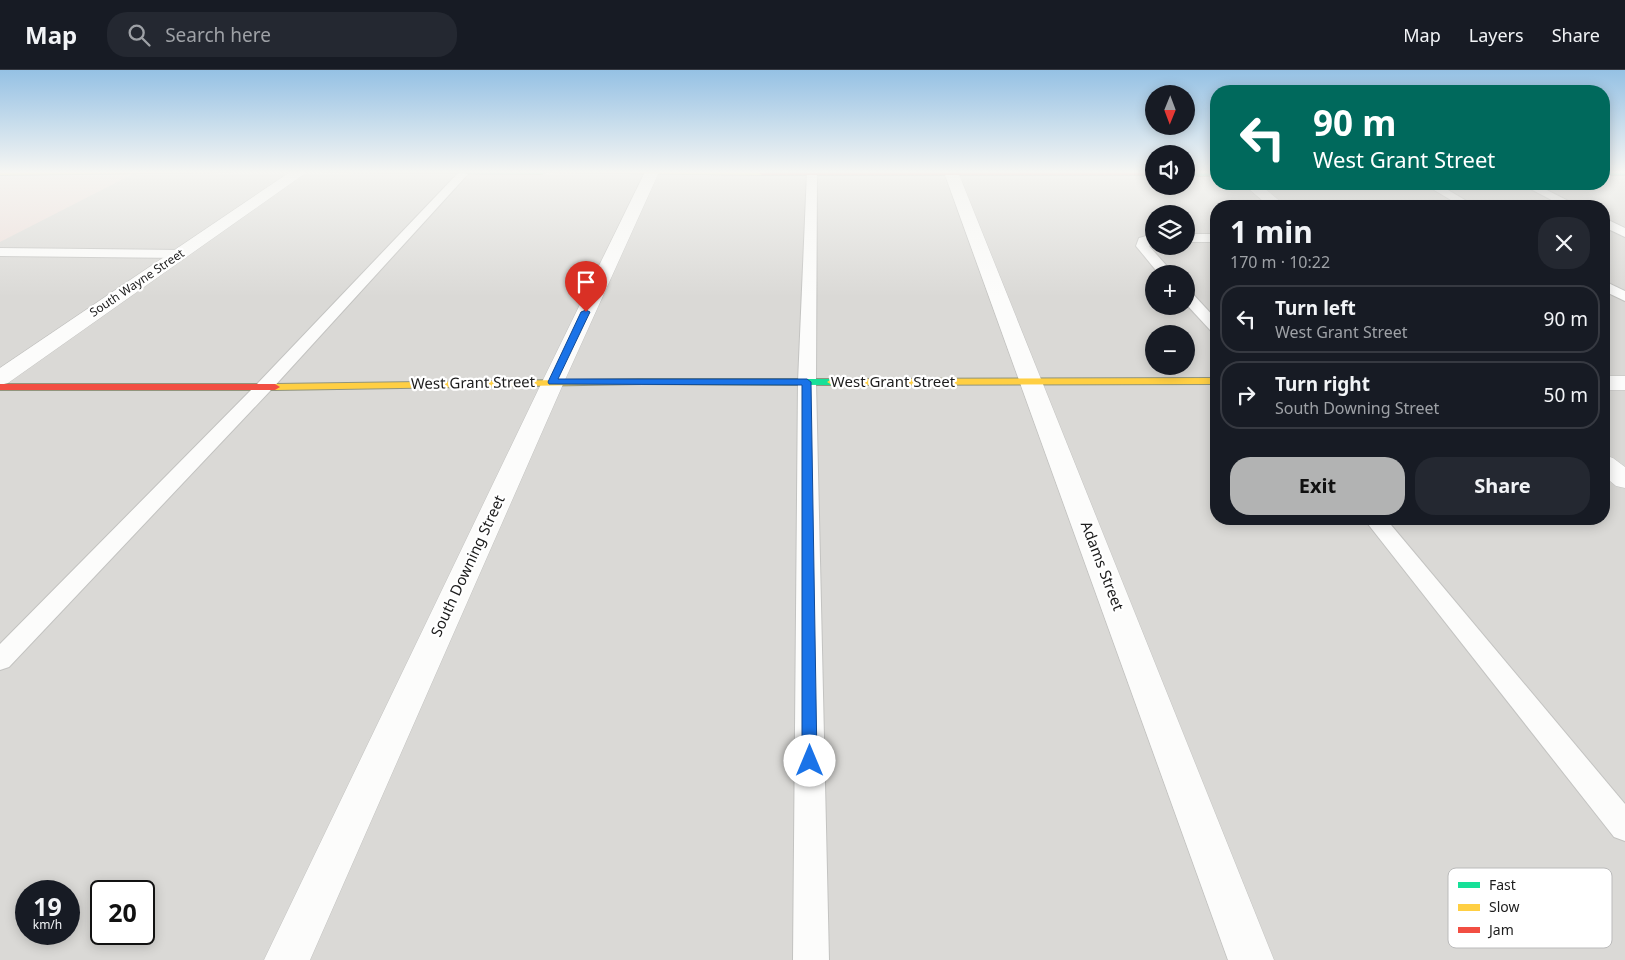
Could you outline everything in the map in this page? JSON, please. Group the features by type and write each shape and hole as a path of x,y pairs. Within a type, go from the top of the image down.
{"street":[{"name":"South Wayne Street","path":"0,378 240,214"},
{"name":"South Downing Street","path":"287,960 552,382 633,214"},
{"name":"Adams Street","path":"967,214 1251,960"},
{"name":"West Grant Street","path":"0,387 264,387 552,382 1210,381"},
{"path":"1610,383 1625,383"},
{"path":"1610,468 1625,480"}],"lane":[{"path":"0,660 264,387 426,214"},
{"path":"810,214 807,382 811,960"},
{"path":"1610,225 1625,233"},
{"path":"1195,238 1210,238"},
{"path":"0,252 181,254"},
{"path":"1150,255 1159,265"},
{"path":"1610,288 1625,297"},
{"path":"1195,305 1210,321"},
{"path":"1380,525 1625,827"}],"shaded area":[{"path":"0,214 1145,214 1145,255 1195,255 1195,214 1210,214 1210,525 1610,525 1610,214 1625,214 1625,960 0,960"},
{"path":"0,214 56,214 0,242"}],"traffic: fast":[{"path":"640,382 832,382"}],"traffic: slow":[{"path":"832,382 1210,381"},
{"path":"275,387 640,382"}],"traffic: jam":[{"path":"0,387 275,387"}],"route":[{"path":"586,312 552,382 807,382 810,761"}]}
